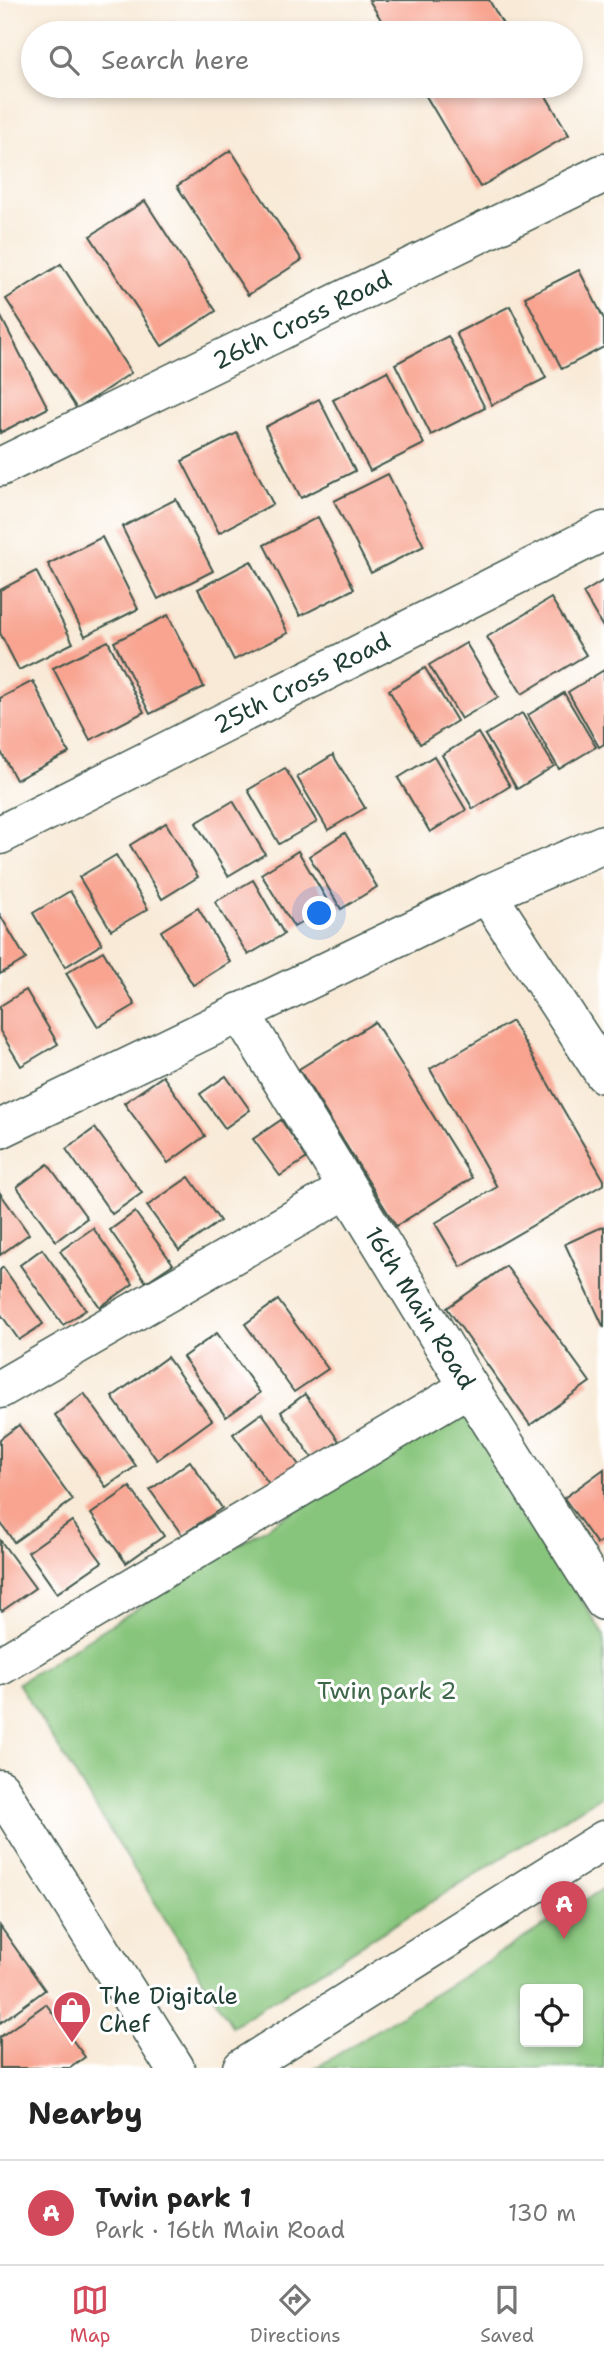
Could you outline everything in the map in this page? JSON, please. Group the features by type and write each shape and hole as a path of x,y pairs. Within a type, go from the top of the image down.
{"street":[{"name":"26th Cross Road","path":"0,467 604,173"},
{"name":"25th Cross Road","path":"0,835 604,531"},
{"path":"0,1129 487,894 604,844"},
{"path":"487,894 604,1074"},
{"name":"16th Main Road","path":"240,1012 469,1387 604,1601"},
{"path":"0,1389 347,1189"},
{"path":"0,1666 469,1387"},
{"path":"0,1789 175,2068"},
{"path":"242,2068 604,1840"}],"green space":[{"name":"Twin park 2","path":"461,1406 604,1636 604,1794 232,2026 18,1683"},
{"path":"604,1888 604,2068 316,2068"}],"building":[{"path":"369,0 489,0 501,21 382,21"},
{"path":"427,98 547,98 569,135 480,187"},
{"path":"231,150 302,260 248,295 177,186"},
{"path":"145,201 216,311 162,346 90,236"},
{"path":"61,264 131,373 77,409 6,299"},
{"path":"579,270 604,319 604,347 562,369 525,297"},
{"path":"510,306 546,378 492,405 456,333"},
{"path":"0,315 48,408 0,433"},
{"path":"448,336 485,408 431,435 395,364"},
{"path":"387,371 424,444 370,471 333,400"},
{"path":"319,399 355,471 301,498 265,427"},
{"path":"237,433 273,504 219,533 182,461"},
{"path":"388,474 424,546 371,573 334,501"},
{"path":"176,499 213,571 158,599 122,527"},
{"path":"318,517 354,589 300,616 264,545"},
{"path":"102,537 138,609 85,636 48,564"},
{"path":"251,561 288,633 234,660 198,589"},
{"path":"36,571 73,643 19,670 0,633 0,590"},
{"path":"604,580 604,629 583,593"},
{"path":"551,598 586,655 522,694 487,637"},
{"path":"168,615 204,687 150,714 114,642"},
{"path":"108,641 144,712 90,740 53,668"},
{"path":"466,643 498,697 461,719 429,665"},
{"path":"425,668 457,721 420,744 389,690"},
{"path":"604,670 604,744 599,747 568,692"},
{"path":"33,681 69,753 16,780 0,750 0,698"},
{"path":"564,693 596,747 559,769 528,715"},
{"path":"522,713 554,766 517,789 485,735"},
{"path":"478,733 510,786 473,809 442,755"},
{"path":"333,755 365,808 328,830 297,777"},
{"path":"434,756 466,810 430,832 398,778"},
{"path":"285,768 317,822 279,844 248,790"},
{"path":"233,801 265,854 228,876 196,823"},
{"path":"166,823 198,877 162,899 130,845"},
{"path":"345,833 377,887 341,909 309,856"},
{"path":"298,851 330,905 294,927 261,874"},
{"path":"116,855 148,909 111,930 79,877"},
{"path":"253,880 284,934 248,955 215,902"},
{"path":"70,891 102,944 65,967 33,913"},
{"path":"198,908 230,962 193,985 161,931"},
{"path":"0,915 26,959 0,974"},
{"path":"103,951 135,1005 98,1027 66,973"},
{"path":"26,990 58,1044 21,1066 0,1031 0,1006"},
{"path":"512,1021 604,1184 461,1267 435,1223 497,1187 430,1069"},
{"path":"375,1022 472,1178 396,1226 299,1069"},
{"path":"163,1076 205,1136 168,1163 124,1103"},
{"path":"226,1076 250,1110 225,1128 200,1094"},
{"path":"281,1120 307,1158 280,1176 253,1139"},
{"path":"95,1128 142,1193 112,1214 66,1149"},
{"path":"48,1164 87,1218 56,1241 17,1187"},
{"path":"189,1177 220,1221 179,1250 147,1206"},
{"path":"0,1193 29,1234 0,1255"},
{"path":"135,1212 173,1264 146,1282 110,1230"},
{"path":"604,1226 604,1328 565,1244"},
{"path":"93,1228 133,1284 100,1307 60,1251"},
{"path":"42,1249 86,1310 63,1325 20,1265"},
{"path":"506,1266 590,1382 530,1425 447,1308"},
{"path":"3,1267 43,1324 19,1340 0,1313 0,1270"},
{"path":"278,1300 328,1369 294,1392 245,1324"},
{"path":"217,1333 260,1393 226,1417 183,1357"},
{"path":"167,1357 212,1420 157,1460 112,1397"},
{"path":"84,1393 136,1466 106,1487 55,1415"},
{"path":"305,1394 339,1441 313,1459 281,1412"},
{"path":"262,1413 301,1468 272,1488 233,1434"},
{"path":"19,1425 73,1500 14,1542 0,1522 0,1439"},
{"path":"190,1461 222,1508 182,1535 150,1490"},
{"path":"604,1469 604,1539 597,1544 564,1498"},
{"path":"130,1487 164,1536 126,1563 91,1514"},
{"path":"72,1521 102,1562 57,1593 28,1552"},
{"path":"0,1540 35,1588 2,1611 0,1609"},
{"path":"0,1926 45,1990 0,2023"},
{"path":"46,2004 85,2057 70,2068 0,2068 0,2037"}],"place":[{"name":"Twin park 1","path":"564,1939"},
{"name":"The Digitale Chef","path":"72,2044"}]}
